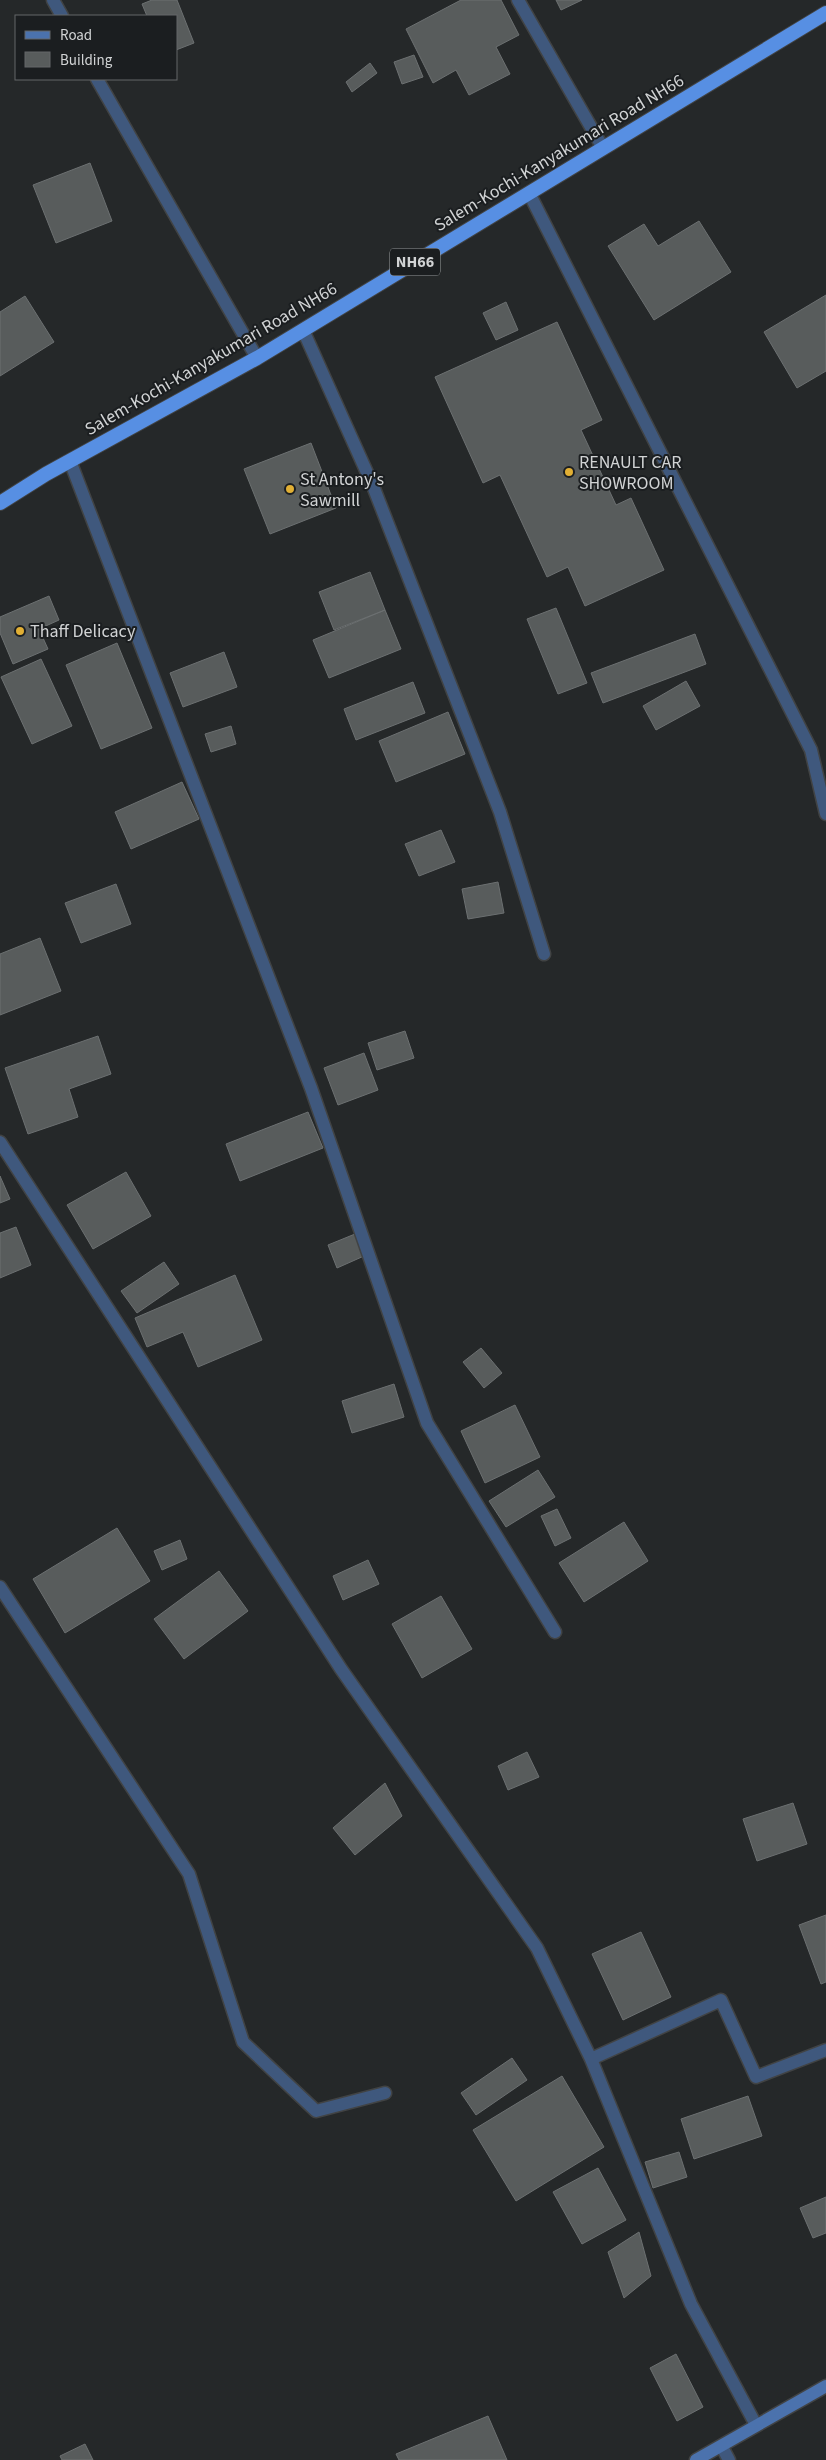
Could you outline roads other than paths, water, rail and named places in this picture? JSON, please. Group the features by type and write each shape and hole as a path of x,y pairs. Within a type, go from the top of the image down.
{"highway":[{"name":"Salem-Kochi-Kanyakumari Road NH66","path":"0,504 70,461 257,358 826,13"}],"main road":[{"path":"696,2460 722,2447 756,2425 826,2386"}],"street":[{"path":"54,0 62,15"},
{"path":"518,0 603,148"},
{"path":"99,80 257,358"},
{"path":"528,193 811,750 826,814"},
{"path":"303,330 373,486 500,812 544,954"},
{"path":"70,461 311,1088 427,1423 555,1632"},
{"path":"0,1142 341,1669 537,1948 591,2059 691,2304 756,2425"},
{"path":"0,1587 189,1874 243,2042 316,2111 385,2093"},
{"path":"591,2059 721,2000 756,2077 826,2050"},
{"path":"722,2447 729,2460"}],"place":[{"name":"RENAULT CAR SHOWROOM","path":"569,472"},
{"name":"St Antony's Sawmill","path":"290,489"},
{"name":"Thaff Delicacy","path":"20,631"}]}
